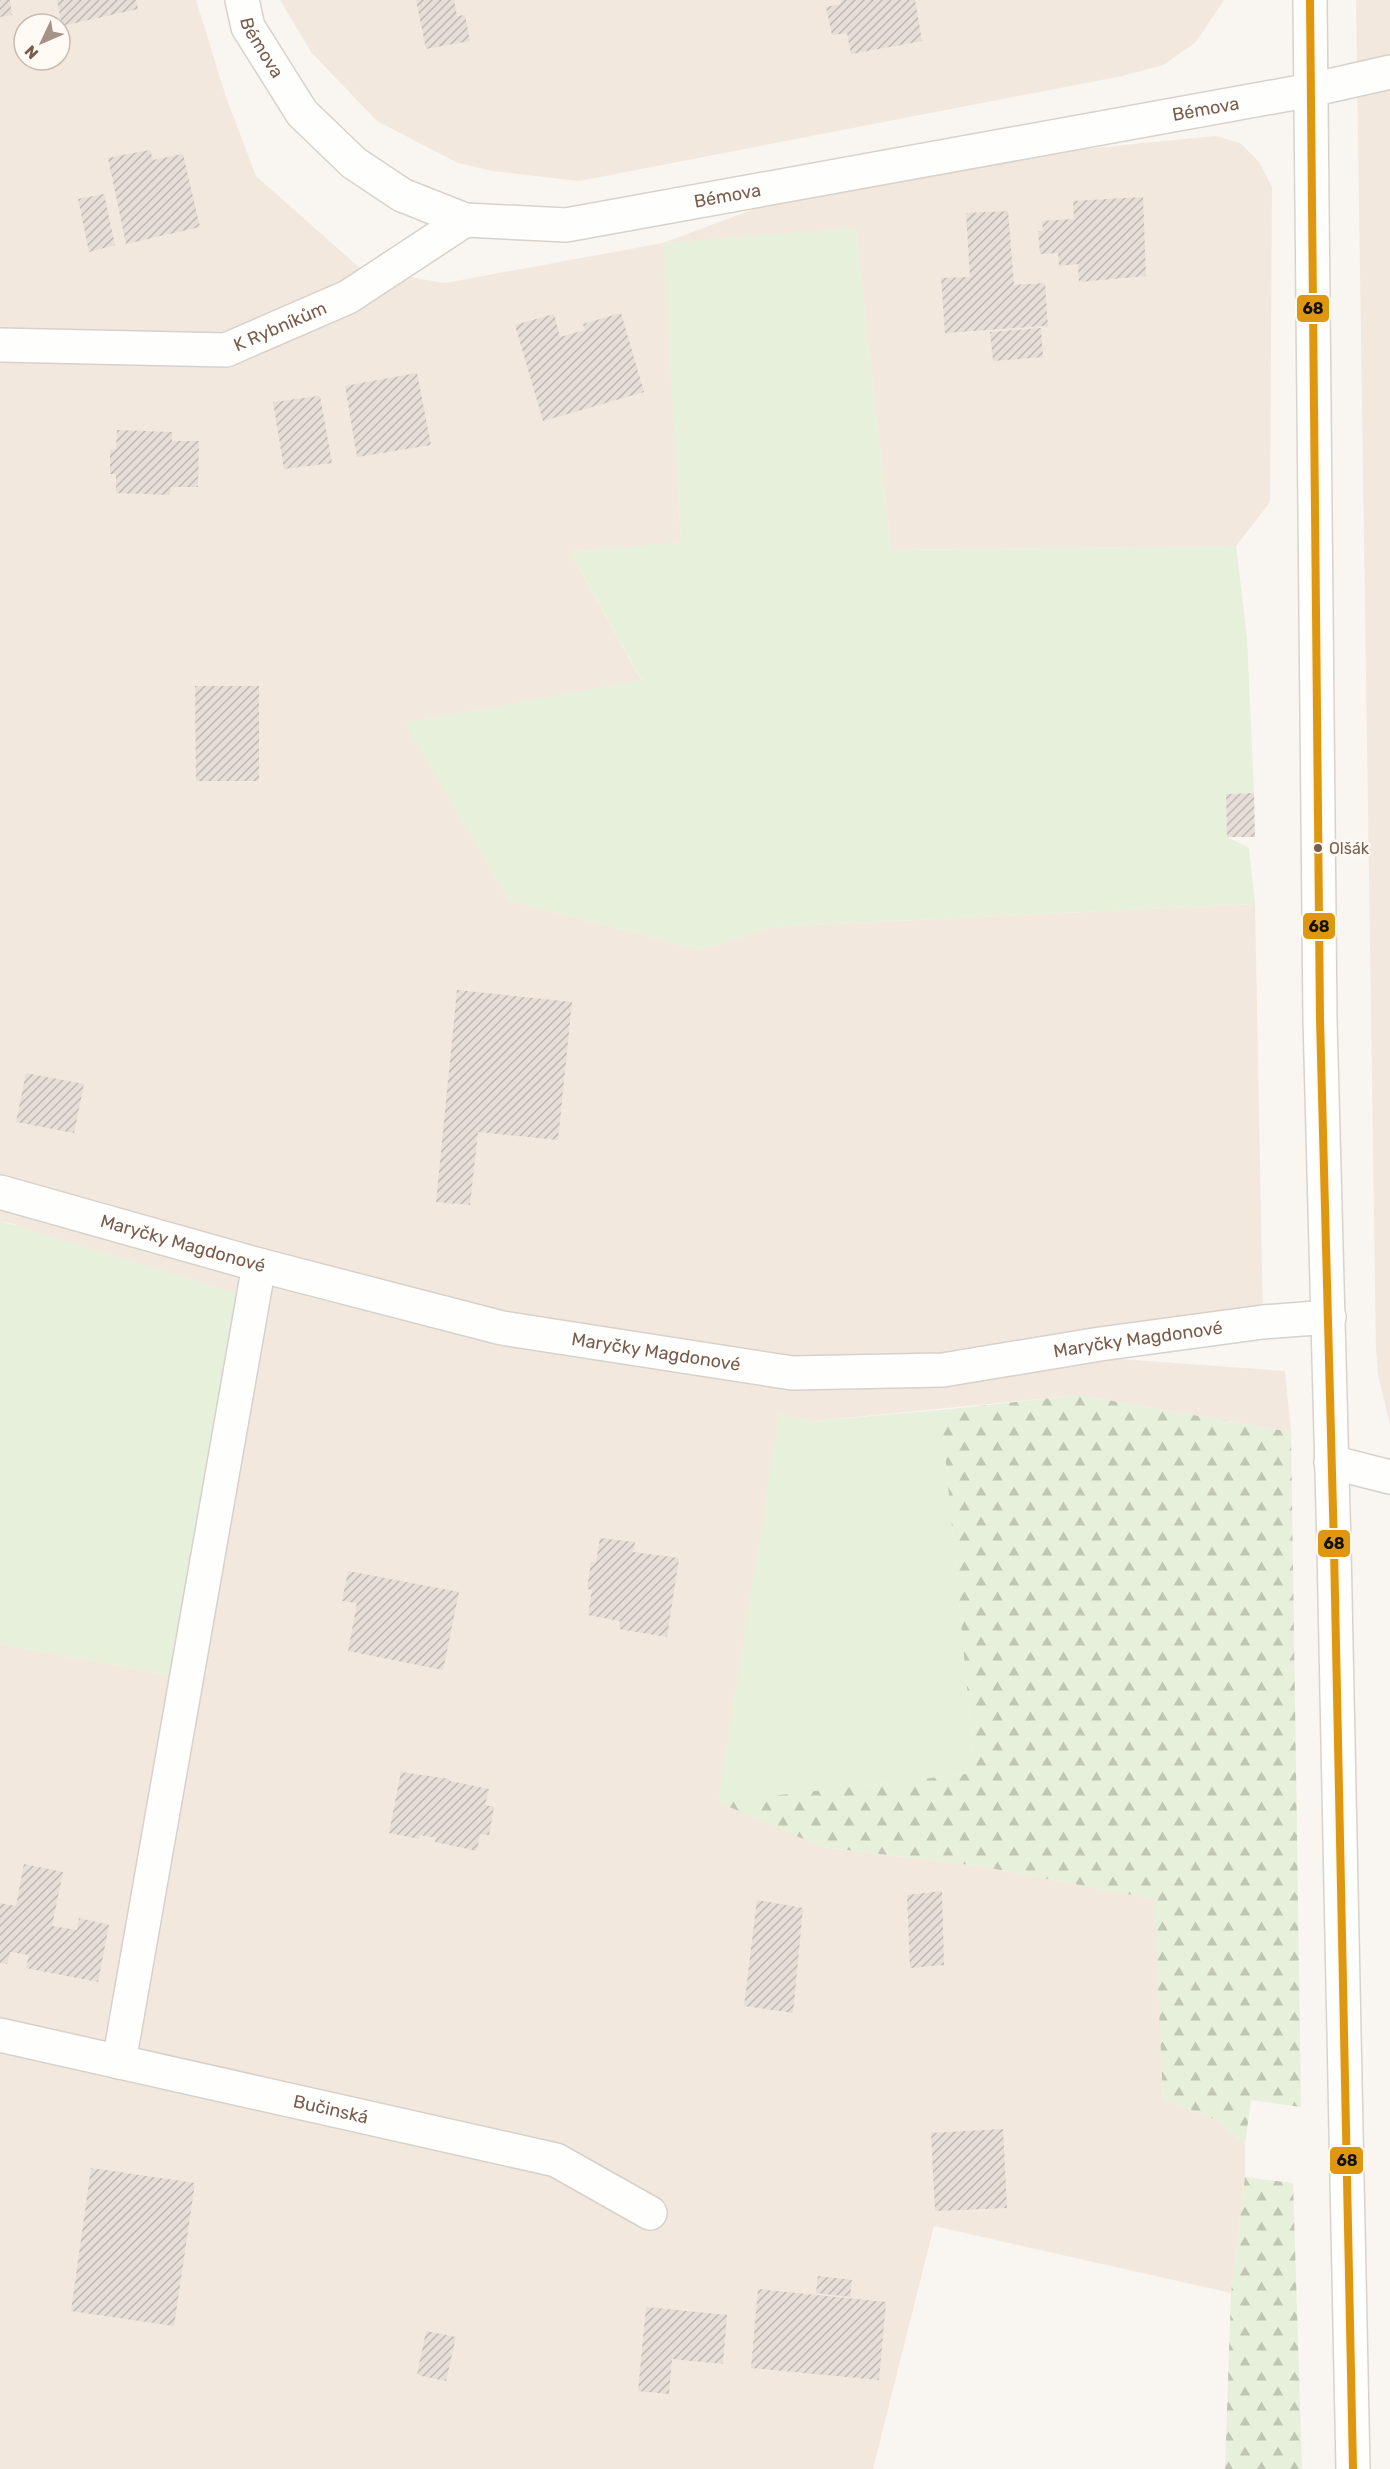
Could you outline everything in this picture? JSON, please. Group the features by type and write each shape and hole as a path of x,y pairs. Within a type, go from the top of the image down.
{"street":[{"name":"Bémova","path":"242,0 248,27 302,113 354,163 402,195 465,220 566,225 1311,90 1390,72"},
{"path":"1310,0 1320,1019 1329,1317 1353,2469"},
{"name":"K Rybníkům","path":"0,345 226,350 348,297 465,220"},
{"name":"Maryčky Magdonové","path":"0,1192 259,1265 502,1328 792,1373 943,1370 1100,1344 1263,1322 1329,1317"},
{"path":"120,2062 259,1265"},
{"path":"1331,1462 1390,1477"},
{"name":"Bučinská","path":"0,2035 556,2160 650,2213"}],"shaded area":[{"path":"0,0 196,0 226,97 256,176 361,269 445,283 663,243 854,172 1215,136 1240,143 1259,162 1272,187 1270,502 1236,546 891,550 856,229 664,243 681,543 570,552 642,681 406,723 509,900 700,950 770,927 1255,904 1263,1322 948,1351 1077,1356 1285,1371 1291,1432 1079,1395 815,1421 779,1415 822,1847 979,1866 1155,1899 1163,2099 1217,2120 1245,2144 1245,2177 1231,2293 934,2226 873,2469 0,2469 0,1644 170,1675 15,1224 0,1221"},
{"path":"280,0 1224,0 1195,43 1163,65 1122,76 579,181 493,171 458,163 377,121 311,52"},
{"path":"1356,0 1390,0 1390,1425 1378,1375 1376,1349"}],"green space":[{"path":"856,228 891,550 1236,546 1247,638 1254,793 1226,794 1227,837 1249,848 1255,904 770,927 700,950 509,900 405,723 642,680 570,552 681,542 663,243"},
{"path":"0,1221 239,1294 170,1675 0,1644"},
{"path":"1079,1395 1291,1432 1301,2107 1251,2100 1245,2144 1217,2120 1163,2099 1154,1899 979,1866 822,1847 718,1802 975,1773 941,1410"},
{"path":"941,1410 975,1773 718,1802 779,1415 815,1421"},
{"path":"1245,2177 1293,2183 1302,2469 1225,2469 1231,2293"}],"building":[{"path":"0,0 10,0 12,15 0,17"},
{"path":"57,0 136,0 138,9 72,24 72,12 59,12"},
{"path":"416,0 454,0 457,16 465,15 470,41 426,49"},
{"path":"841,0 915,0 922,41 851,54 847,33 832,35 826,7 841,4"},
{"path":"150,150 153,160 183,154 200,227 126,244 108,158"},
{"path":"104,194 115,245 89,252 78,199"},
{"path":"1143,197 1146,276 1079,282 1078,264 1059,266 1058,253 1040,254 1038,231 1043,231 1042,221 1074,219 1073,201"},
{"path":"1008,211 1014,285 1045,283 1048,327 945,333 941,278 970,277 966,213"},
{"path":"621,313 644,392 543,421 515,325 554,314 560,337 585,330 583,324"},
{"path":"1041,328 1043,357 993,361 990,332"},
{"path":"417,373 431,445 357,457 345,386"},
{"path":"320,396 332,463 284,469 273,402"},
{"path":"117,430 172,432 172,441 199,441 198,487 171,487 170,495 116,493 116,474 110,474 110,449 116,450"},
{"path":"195,686 259,686 259,781 196,781"},
{"path":"1254,793 1255,837 1227,837 1226,794"},
{"path":"457,990 572,1002 558,1140 478,1132 470,1205 436,1202"},
{"path":"26,1073 84,1084 74,1133 16,1122"},
{"path":"600,1538 635,1542 633,1552 679,1558 667,1637 619,1629 620,1621 588,1615 592,1590 587,1589 591,1562 596,1562"},
{"path":"348,1571 459,1592 443,1670 348,1651 357,1603 342,1601"},
{"path":"401,1772 450,1779 450,1781 489,1789 485,1805 494,1807 489,1835 480,1834 477,1851 435,1842 436,1838 420,1835 419,1839 389,1833"},
{"path":"24,1864 63,1872 52,1926 77,1930 79,1918 109,1925 98,1982 26,1968 29,1955 10,1952 7,1964 0,1963 0,1903 16,1906"},
{"path":"942,1891 944,1965 910,1968 907,1895"},
{"path":"757,1900 803,1908 793,2013 744,2006"},
{"path":"1003,2129 1007,2208 935,2211 931,2133"},
{"path":"91,2168 195,2183 174,2326 71,2311"},
{"path":"818,2276 852,2280 850,2297 816,2293"},
{"path":"758,2289 886,2302 879,2380 751,2368"},
{"path":"646,2307 727,2315 723,2364 672,2359 669,2394 638,2391"},
{"path":"426,2331 456,2337 446,2381 417,2375"}],"transit line":[{"name":"68","path":"1310,0 1320,1019 1334,1548 1353,2469"}],"place":[{"name":"Olšák","path":"1318,848"}]}
